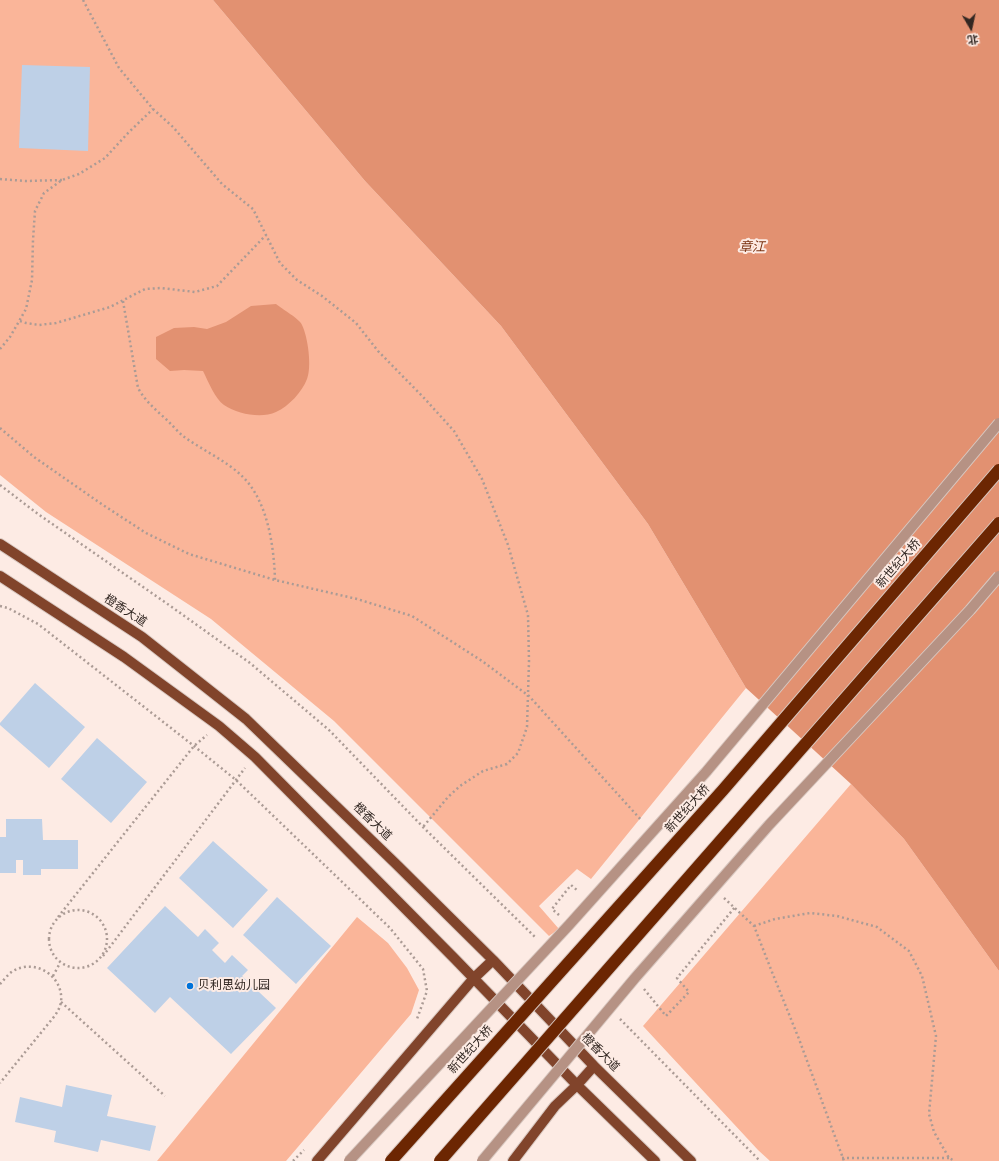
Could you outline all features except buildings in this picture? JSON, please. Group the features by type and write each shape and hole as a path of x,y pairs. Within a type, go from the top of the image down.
{"highway":[{"name":"新世纪大桥","path":"391,1161 723,790 999,470"},
{"path":"440,1161 999,523"}],"main road":[{"name":"橙香大道","path":"0,544 142,637 246,719 493,960 594,1066 691,1161"},
{"path":"0,576 124,657 219,726 254,757 474,978 577,1085 655,1161"},
{"path":"317,1161 474,978 493,960"},
{"path":"513,1161 555,1106 594,1066"}],"street":[{"path":"349,1161 569,925 706,772 999,423"},
{"path":"482,1161 634,978 769,824 970,610 999,576"}],"path":[{"path":"83,0 119,68 153,109 173,127 222,184 253,209 280,263 297,280 322,296 356,323 378,351 454,431 482,480 508,545 526,608 528,623 529,696 527,727 518,753 507,764 483,771 460,786 423,828"},
{"path":"0,349 10,337 26,309 32,280 35,211 44,193 62,180 79,174 105,158 153,109"},
{"path":"0,179 26,181 62,180"},
{"path":"20,321 39,325 56,322 110,307 146,289 161,288 195,292 217,286 266,235"},
{"path":"123,301 138,388 143,398 183,436 243,477 255,490 262,507 270,536 274,556 275,580"},
{"path":"0,428 34,457 103,506 146,533 189,554 275,580 357,600 412,616 482,661 529,696 646,825"},
{"path":"0,485 38,514 250,663 329,730 423,828 539,941"},
{"path":"0,606 8,608 38,624 236,780 390,928 423,969 427,991 417,1020"},
{"path":"219,726 194,746 52,924 48,941 54,957 60,963 68,967 87,968 96,963 103,956 254,757"},
{"path":"569,925 552,909 571,885 581,894"},
{"path":"723,896 754,926 799,1039 844,1161"},
{"path":"634,978 666,1016 689,992 677,978 735,907"},
{"path":"58,917 66,912 84,910 99,918 105,926 108,936 107,946 103,956"},
{"path":"754,926 775,919 810,913 837,916 877,927 909,951 922,976 936,1036 929,1114 934,1132 950,1158 955,1161"},
{"path":"53,976 60,963"},
{"path":"0,984 11,972 20,968 37,967 53,976 61,992 61,1002 58,1011 0,1083"},
{"path":"61,1002 165,1096"},
{"path":"616,1015 760,1161"},
{"path":"293,1161 309,1145"},
{"path":"842,1158 950,1158"}],"shaded area":[{"path":"0,0 213,0 365,181 501,326 648,524 746,688 591,879 577,869 539,906 559,929 549,936 334,721 211,619 46,512 0,475"},
{"path":"851,784 904,839 999,971 999,1161 770,1161 758,1150 643,1026"},
{"path":"357,917 388,943 407,968 419,990 411,1014 286,1161 157,1161"}],"water":[{"name":"章江","path":"213,0 999,0 999,971 904,839 851,784 746,688 648,524 501,326 365,181"},
{"path":"276,304 301,323 309,352 309,367 307,379 302,389 290,402 276,412 257,415 236,411 224,405 218,399 203,371 170,371 156,359 156,337 174,328 194,327 207,329 226,322 251,306"}],"place":[{"name":"贝利思幼儿园","path":"190,986"}]}
